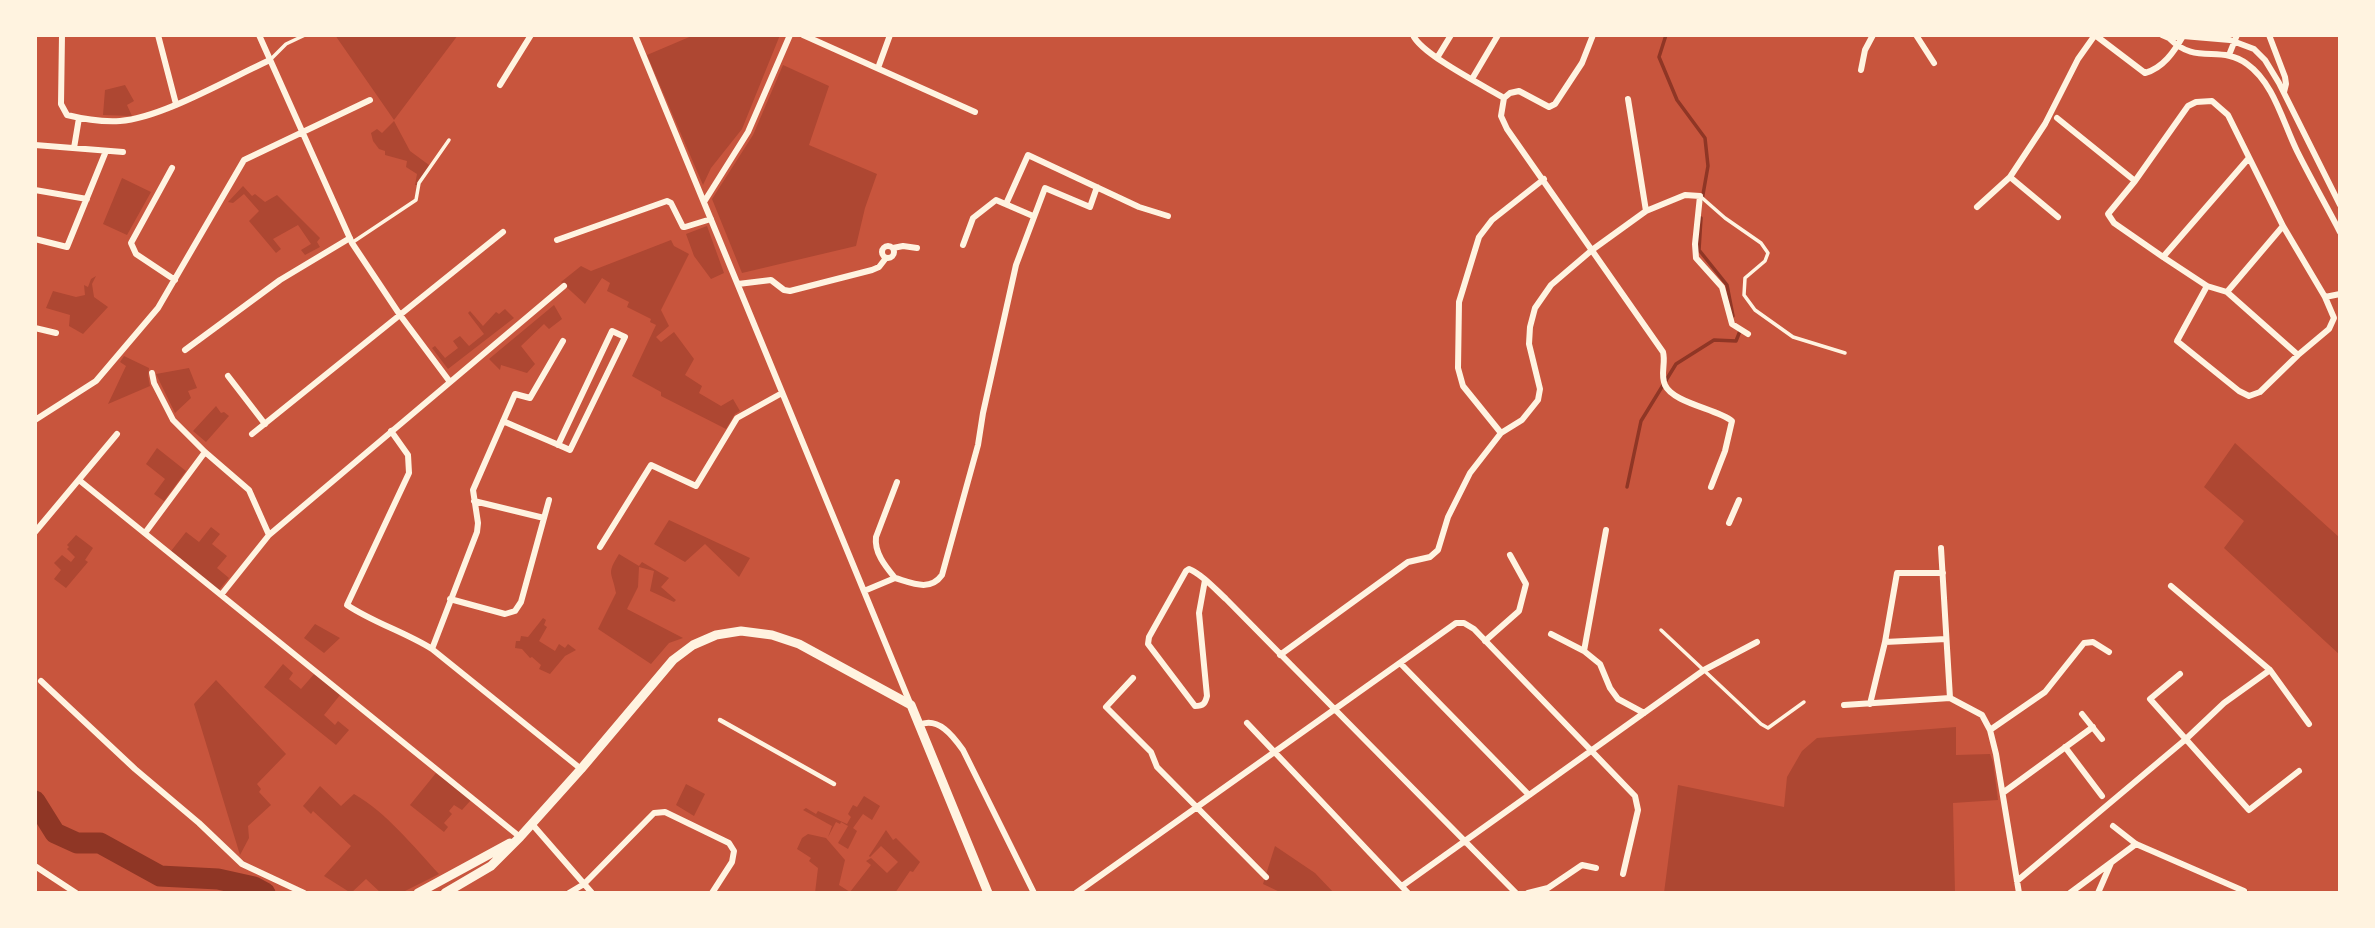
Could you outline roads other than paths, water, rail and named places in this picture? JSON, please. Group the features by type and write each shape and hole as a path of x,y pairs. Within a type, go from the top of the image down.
{"main road":[{"path":"445,893 491,866 520,837 673,660 693,645 716,635 741,631 772,635 799,644 911,705 985,891"},
{"path":"418,893 520,837"}],"street":[{"path":"62,35 61,104 66,115 79,118 120,121 145,116 270,60"},
{"path":"158,35 176,104"},
{"path":"259,35 351,240 400,315 450,382"},
{"path":"500,85 531,35"},
{"path":"635,35 911,705"},
{"path":"704,202 748,132 790,35"},
{"path":"803,35 975,112"},
{"path":"878,68 890,35"},
{"path":"1413,35 1437,58 1504,99"},
{"path":"1437,58 1451,35"},
{"path":"1472,79 1498,35"},
{"path":"1593,35 1582,64 1555,104 1549,107 1519,91 1510,93 1504,99 1501,116 1507,129 1665,355 1662,377 1669,391 1732,421 1725,451 1711,487"},
{"path":"1861,70 1865,50 1873,35"},
{"path":"1916,35 1934,63"},
{"path":"1977,208 2010,177 2045,124 2078,59 2095,35 2145,73 2155,70 2177,47 2183,36"},
{"path":"2269,35 2285,77 2284,92"},
{"path":"2165,37 2188,53 2229,55 2240,59 2261,76 2340,232"},
{"path":"2165,37 2236,38 2254,49 2265,60 2284,92 2340,205"},
{"path":"2229,55 2236,38"},
{"path":"2272,97 2284,92"},
{"path":"1629,99 1646,211"},
{"path":"35,420 96,381 158,308 244,160 370,100"},
{"path":"2207,286 2177,341 2249,396 2260,391 2329,329 2337,318 2283,226 2228,115 2212,101 2196,102 2188,106 2108,214 2113,223 2207,286 2227,292 2298,355"},
{"path":"74,148 79,118"},
{"path":"2057,118 2135,181"},
{"path":"35,145 123,152"},
{"path":"35,239 67,247 106,151"},
{"path":"1006,204 1028,155 1139,207 1168,216"},
{"path":"2163,257 2248,159"},
{"path":"172,168 131,243 136,254 175,280"},
{"path":"2010,177 2058,216"},
{"path":"1501,433 1463,386 1458,368 1460,302 1479,237 1492,220 1544,179"},
{"path":"897,482 875,543 883,562 895,578 918,585 932,584 940,580 942,575 978,445 1016,265 1033,216 1045,188 1090,207 1097,187"},
{"path":"35,190 87,199"},
{"path":"1280,655 1408,562 1430,557 1438,550 1448,517 1470,473 1501,433 1522,420 1538,400 1541,389 1529,344 1535,308 1551,285 1592,250 1646,211 1685,195 1701,197 1695,244 1696,258 1722,287 1732,324 1745,333"},
{"path":"963,245 973,218 996,200 1033,216"},
{"path":"557,240 667,201 671,203 685,228 711,219"},
{"path":"2227,292 2283,226"},
{"path":"252,434 503,232"},
{"path":"185,351 280,280 351,240"},
{"path":"738,284 771,280 790,292 879,267 886,258 883,257 882,250 887,246 917,248"},
{"path":"221,595 269,534 564,286"},
{"path":"2325,297 2340,294"},
{"path":"35,328 56,333"},
{"path":"503,421 558,445 570,450 625,337 612,331 558,445"},
{"path":"432,649 477,532 473,490 515,394 530,398 563,341"},
{"path":"152,373 154,383 173,420 249,490 269,534"},
{"path":"228,376 265,424"},
{"path":"600,547 651,465 696,486 737,418 782,393"},
{"path":"391,432 408,455 409,473 347,605 432,649 581,769"},
{"path":"35,532 117,434"},
{"path":"145,533 205,452"},
{"path":"79,480 520,837"},
{"path":"450,599 505,614 514,611 521,602 549,500"},
{"path":"1730,523 1738,500"},
{"path":"474,501 544,518"},
{"path":"1584,651 1606,530"},
{"path":"1941,548 1950,698"},
{"path":"1485,641 1519,611 1526,584 1510,555"},
{"path":"1205,580 1199,613 1207,696 1205,703 1195,706 1148,644 1149,637 1189,569 1205,580 1516,893"},
{"path":"1870,704 1885,642 1897,573 1943,573"},
{"path":"864,591 895,578"},
{"path":"2171,586 2270,670 2309,723"},
{"path":"1076,893 1456,623 1474,629 1635,796 1638,803 1623,874"},
{"path":"1551,634 1584,651 1600,664 1618,699 1644,713"},
{"path":"1885,642 1947,639"},
{"path":"1402,886 1704,670 1757,642"},
{"path":"1990,730 2045,692 2084,642 2093,642 2109,652"},
{"path":"1400,663 1530,795"},
{"path":"2017,881 2186,739 2224,703 2270,670"},
{"path":"2180,674 2150,699 2249,810 2299,771"},
{"path":"1133,678 1106,707 1151,752 1157,767 1266,877"},
{"path":"41,681 242,864 304,893"},
{"path":"1843,705 1950,698 1982,715 1990,730 2004,792 2019,893"},
{"path":"2082,714 2102,739"},
{"path":"720,720 834,784"},
{"path":"919,725 925,722 938,724 963,750 1034,893"},
{"path":"1247,723 1408,893"},
{"path":"2004,792 2093,727"},
{"path":"2065,747 2102,796"},
{"path":"569,893 584,884 654,813 665,812 729,843 734,851 732,862 712,893"},
{"path":"532,824 592,893"},
{"path":"2113,826 2136,844 2244,891"},
{"path":"2070,893 2136,844"},
{"path":"2098,893 2112,861"},
{"path":"1528,893 1548,888 1582,865 1596,868"},
{"path":"35,866 76,893"}],"lane":[{"path":"270,60 286,44 305,35"},
{"path":"351,240 416,200 419,183 449,140"},
{"path":"1701,197 1761,243 1768,253 1765,261 1745,278 1744,295 1755,310 1793,337 1844,353"},
{"path":"1661,630 1768,728 1804,702"}],"waterway":[{"path":"1666,35 1659,57 1677,100 1705,138 1708,166 1702,200"},
{"path":"1701,218 1699,250 1727,285 1733,316"},
{"path":"1627,487 1641,421 1676,364 1714,340 1736,341 1739,329"},
{"path":"35,801 55,833 77,843 100,843 160,876 218,879 254,887 265,893"}]}
